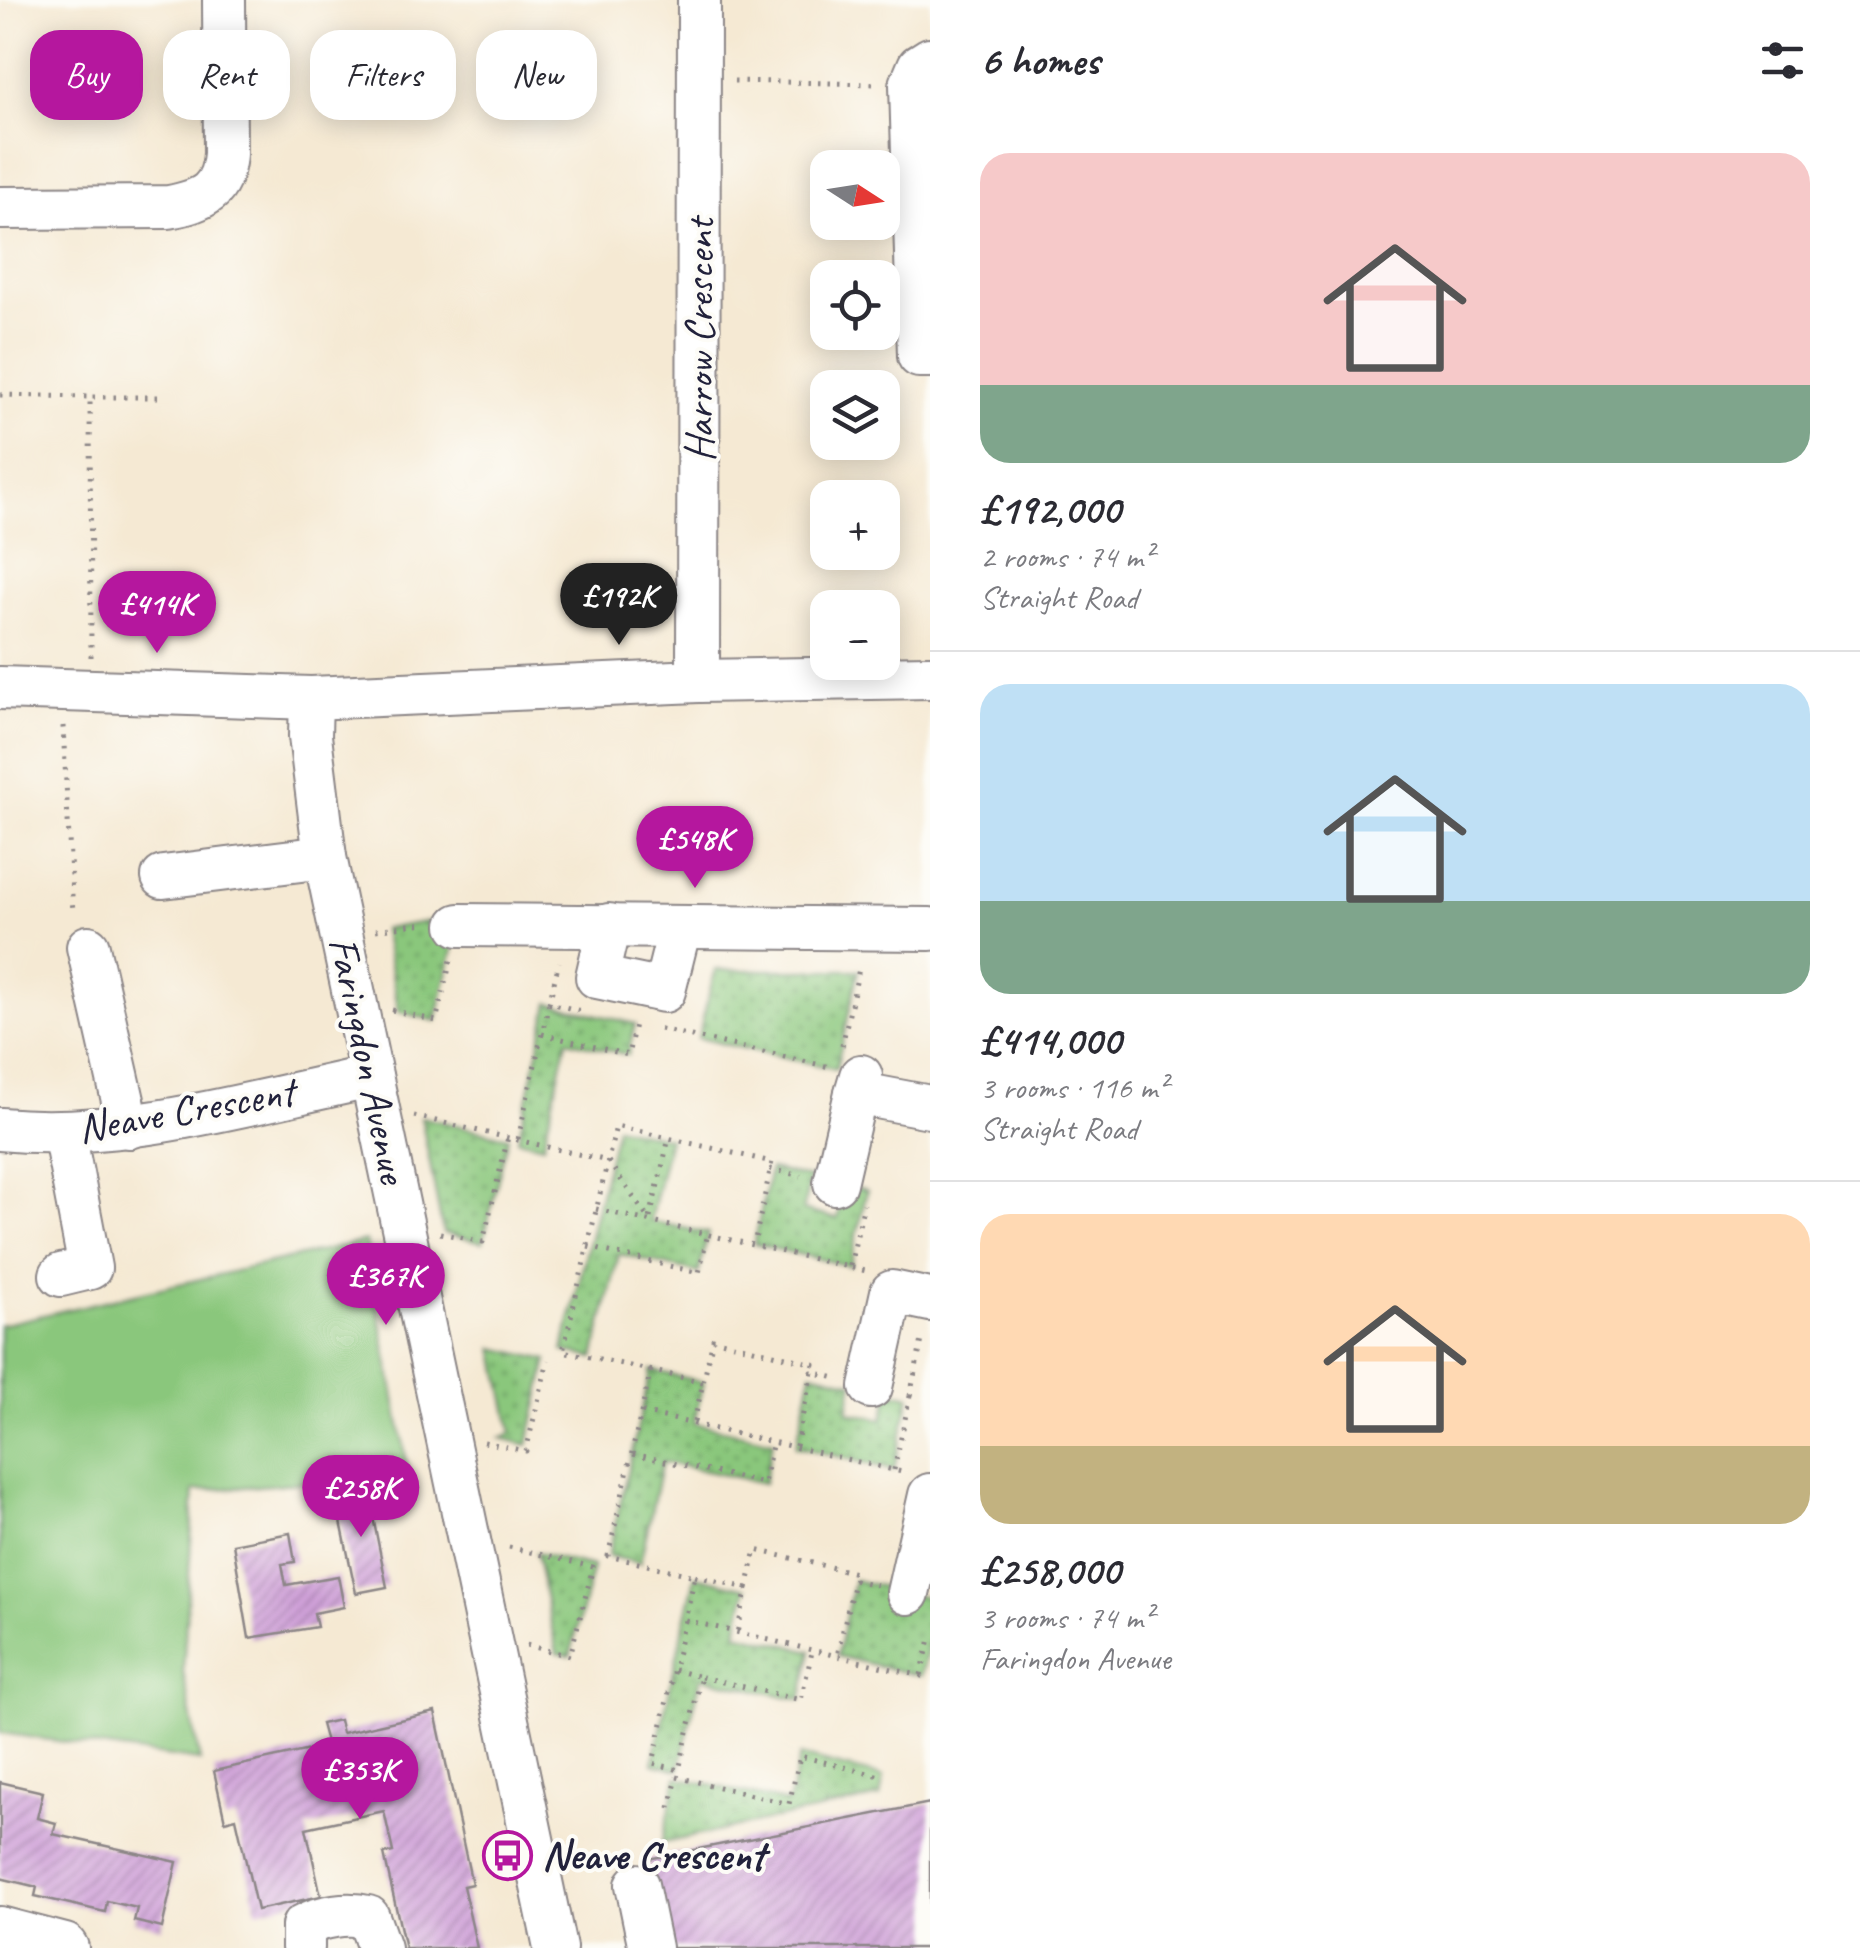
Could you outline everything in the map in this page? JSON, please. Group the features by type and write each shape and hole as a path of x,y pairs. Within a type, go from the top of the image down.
{"street":[{"path":"0,208 169,206 194,202 218,186 224,154 224,0"},
{"name":"Harrow Crescent","path":"698,680 699,0"},
{"path":"920,72 919,356 930,356"},
{"path":"0,688 311,698 698,680 930,677"},
{"name":"Faringdon Avenue","path":"311,698 310,736 325,857 555,1948"},
{"path":"163,876 325,857"},
{"path":"460,925 930,929"},
{"path":"609,925 597,978 664,991 680,927"},
{"path":"88,948 130,1127"},
{"path":"835,1183 848,1073 930,1107"},
{"name":"Neave Crescent","path":"0,1130 64,1132 130,1127 374,1092"},
{"path":"61,1275 90,1268 64,1132"},
{"path":"891,1392 892,1292 928,1309"},
{"path":"908,1593 923,1485"},
{"path":"637,1885 650,1948"},
{"path":"303,1948 302,1926 316,1919 356,1914 368,1916 379,1948"},
{"path":"0,1928 67,1948"}],"path":[{"path":"700,80 920,72"},
{"path":"0,395 161,397"},
{"path":"88,948 74,930 76,690 90,396"},
{"path":"342,934 456,917 460,925 436,1022 355,1001"},
{"path":"618,1020 848,1073 867,926"},
{"path":"518,1140 550,1004 584,1012"},
{"path":"542,1034 628,1054 636,1024"},
{"path":"374,1092 518,1140 608,1160 650,1221"},
{"path":"703,1382 563,1352 616,1126 772,1162 754,1244"},
{"path":"402,1224 483,1242 508,1137"},
{"path":"650,1221 669,1138"},
{"path":"596,1209 881,1274"},
{"path":"588,1247 699,1273 708,1234"},
{"path":"891,1392 928,1309"},
{"path":"694,1423 713,1339 814,1364 812,1372"},
{"path":"445,1434 526,1452 548,1360"},
{"path":"651,1370 608,1556 747,1588"},
{"path":"642,1412 773,1442 923,1485"},
{"path":"632,1454 764,1483 773,1442"},
{"path":"467,1537 593,1567 570,1656 488,1636"},
{"path":"736,1632 756,1550 856,1573 837,1656"},
{"path":"695,1576 653,1764 789,1804 800,1756 884,1777"},
{"path":"685,1620 930,1678"},
{"path":"921,1676 930,1639"},
{"path":"674,1670 801,1700 812,1650"},
{"path":"670,1808 701,1677"}],"green space":[{"path":"455,917 459,925 436,1021 399,1012 383,929"},
{"path":"715,970 859,970 836,1069 698,1038"},
{"path":"549,1003 635,1024 628,1055 567,1040 543,1145 518,1139"},
{"path":"421,1117 508,1137 483,1242 443,1233"},
{"path":"616,1126 669,1138 650,1221 708,1233 699,1273 619,1254 594,1358 563,1351"},
{"path":"770,1169 810,1178 803,1210 837,1219 845,1185 867,1191 850,1266 754,1244"},
{"path":"366,1241 409,1474 194,1491 183,1672 200,1761 0,1733 0,1325"},
{"path":"494,1348 548,1360 528,1445 501,1438 512,1433"},
{"path":"651,1370 703,1382 694,1423 773,1441 764,1483 662,1462 640,1563 608,1556"},
{"path":"812,1372 853,1382 848,1412 883,1419 890,1391 910,1396 894,1470 796,1446"},
{"path":"536,1553 593,1567 570,1656 557,1653"},
{"path":"695,1576 747,1588 737,1633 812,1651 801,1700 701,1677 679,1770 653,1763"},
{"path":"854,1580 930,1598 930,1639 921,1676 837,1656"},
{"path":"800,1756 884,1777 880,1797 662,1843 677,1777 788,1803"}],"building":[{"path":"367,1487 387,1587 356,1593 335,1493"},
{"path":"290,1533 295,1562 282,1564 286,1585 338,1576 344,1607 314,1613 317,1627 249,1638 233,1544"},
{"path":"435,1712 472,1884 463,1886 477,1948 405,1948 384,1854 393,1852 384,1811 306,1828 321,1896 257,1910 236,1818 225,1821 214,1771 327,1746 321,1724 339,1720 342,1733"},
{"path":"0,1782 43,1792 37,1818 56,1823 53,1834 177,1862 162,1928 134,1921 137,1908 107,1901 105,1912 35,1896 37,1887 0,1878"},
{"path":"930,1803 930,1948 665,1948 648,1859"}],"place":[{"name":"Neave Crescent","path":"507,1855"}]}
